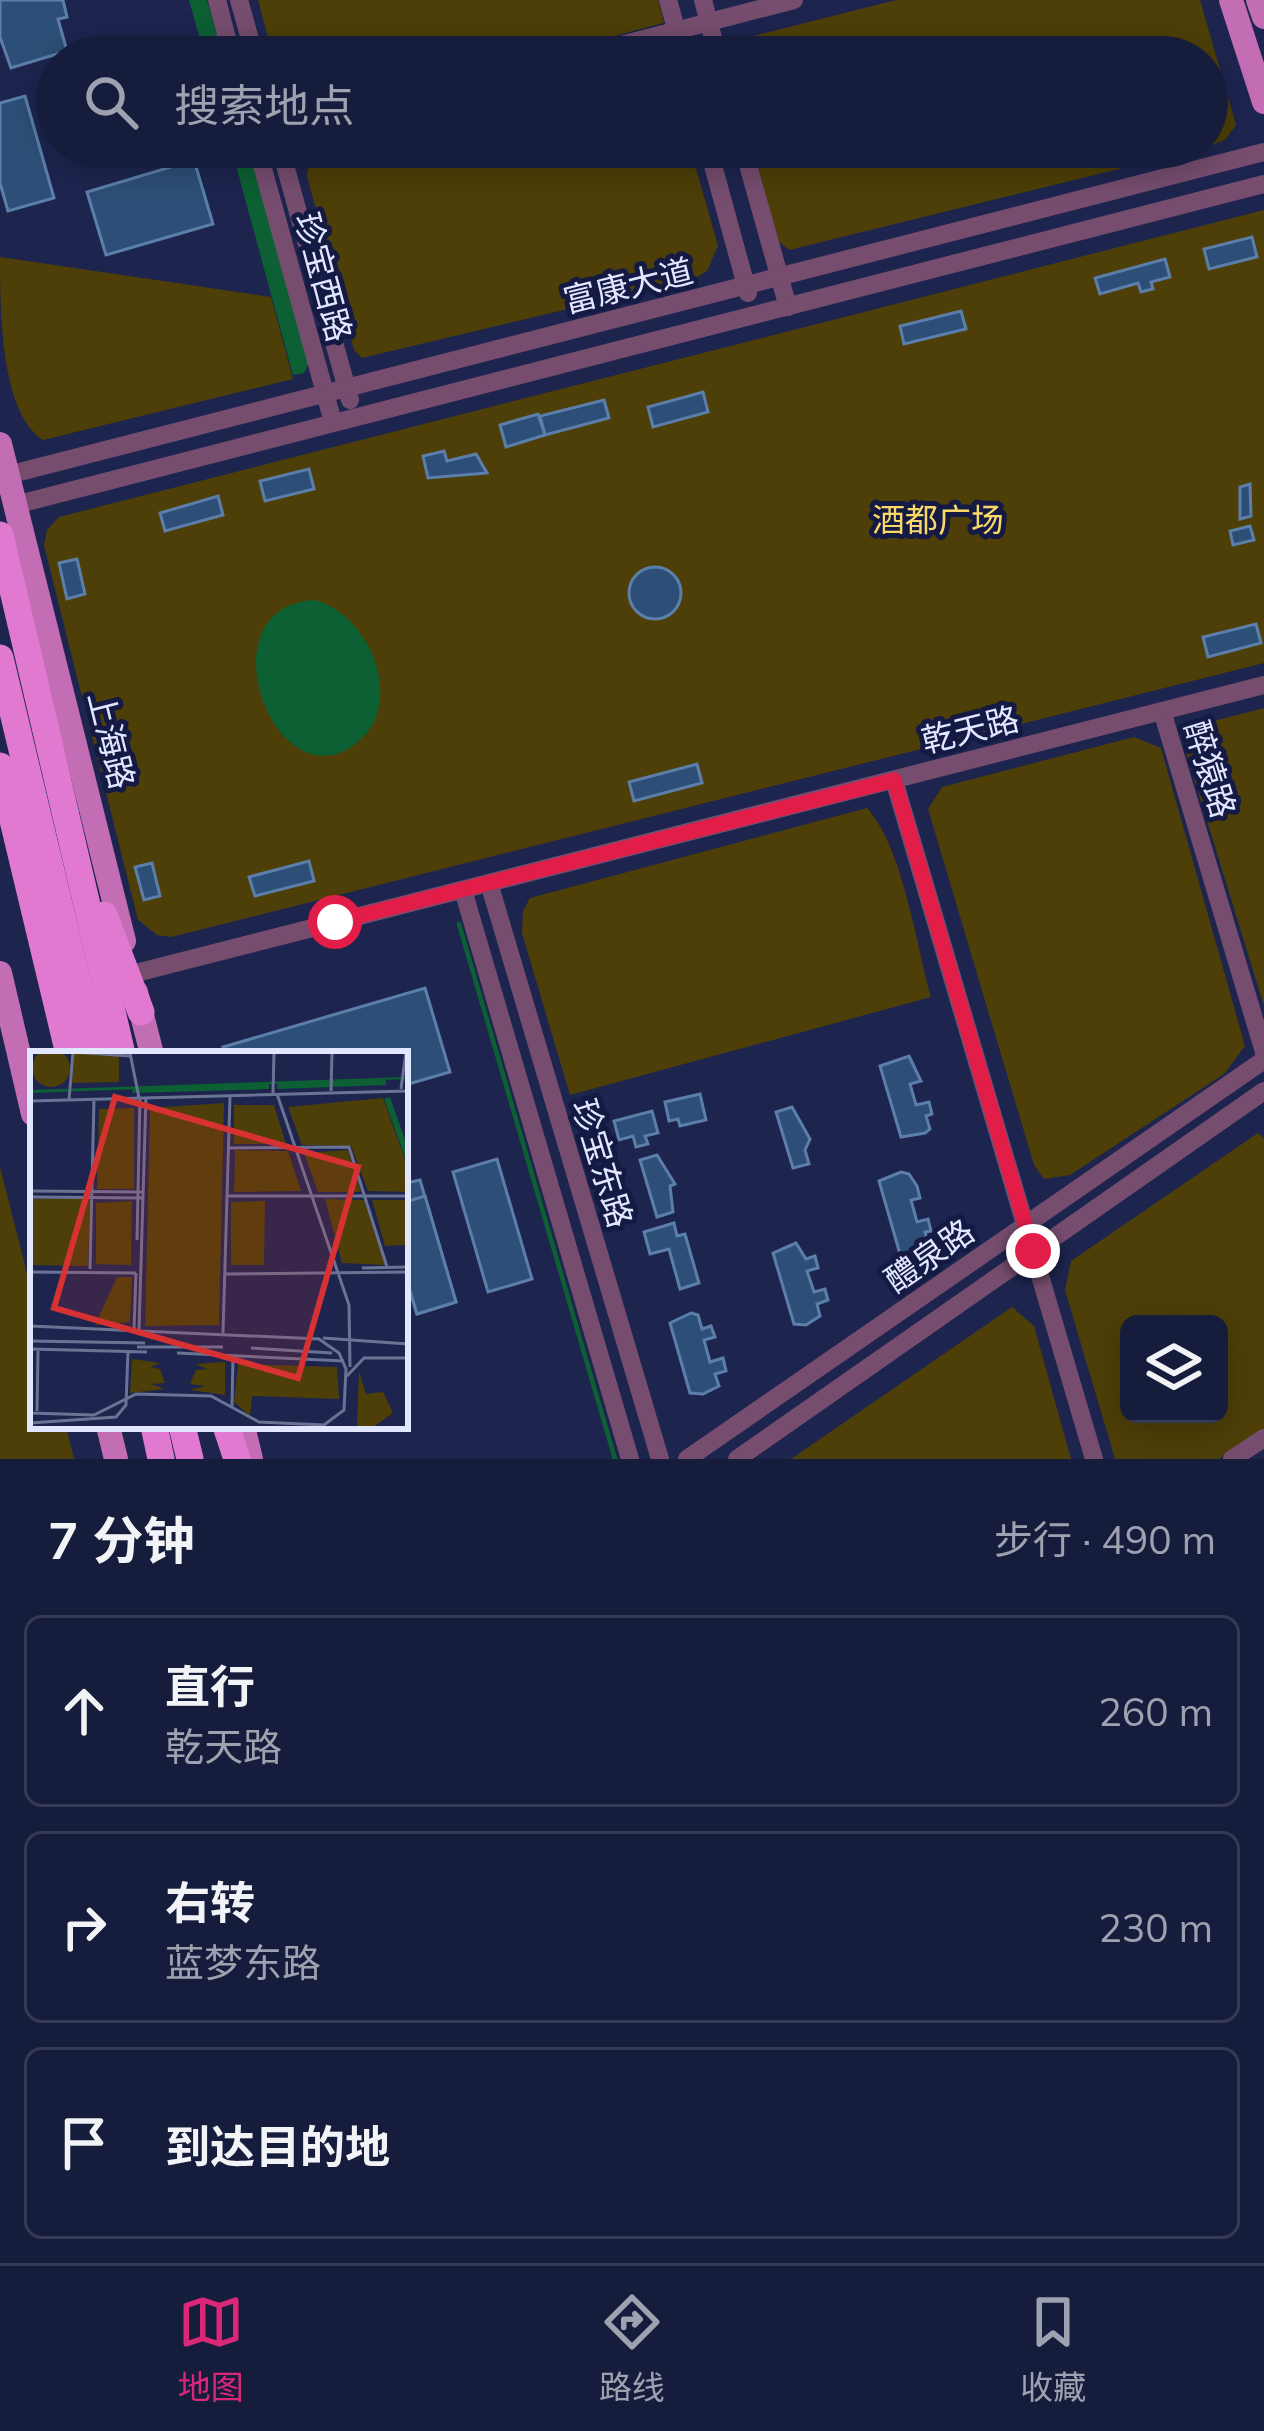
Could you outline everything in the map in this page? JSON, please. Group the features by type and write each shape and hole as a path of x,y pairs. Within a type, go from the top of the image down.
{"highway":[{"path":"0,535 121,1051"},
{"path":"0,658 94,1051"},
{"path":"48,740 76,806 104,914 141,1012"},
{"path":"0,766 67,1051"},
{"path":"0,844 55,994"},
{"path":"155,1429 161,1459"},
{"path":"183,1429 190,1459"},
{"path":"228,1429 245,1459"}],"main road":[{"path":"1231,0 1264,102"},
{"path":"1258,0 1264,17"},
{"name":"上海路","path":"0,444 151,1051"},
{"path":"0,973 10,1057 30,1107"},
{"path":"109,1429 117,1459"},
{"path":"242,1429 245,1459"}],"street":[{"path":"217,0 226,36"},
{"path":"239,0 249,36"},
{"path":"668,0 679,36"},
{"path":"703,0 713,36"},
{"path":"654,36 794,0"},
{"name":"富康大道","path":"1228,161 1264,152"},
{"name":"珍宝西路","path":"263,168 333,422"},
{"name":"珍宝西路","path":"286,168 355,416"},
{"path":"714,168 754,315"},
{"path":"749,168 788,307"},
{"name":"富康大道","path":"8,475 1202,168"},
{"name":"富康大道","path":"15,505 1264,184"},
{"name":"乾天路","path":"132,974 1264,685"},
{"name":"醉猿路","path":"1162,711 1264,1056"},
{"path":"894,780 1094,1459"},
{"name":"珍宝东路","path":"489,883 660,1459"},
{"name":"珍宝东路","path":"463,890 630,1459"},
{"name":"醴泉路","path":"687,1459 1264,1056"},
{"name":"醴泉路","path":"736,1459 1264,1091"},
{"path":"1232,1459 1264,1438"}],"green space":[{"path":"258,0 658,0 664,23 614,36 267,36"},
{"path":"896,0 1200,0 1210,36 753,36"},
{"path":"1228,97 1236,125 1228,136"},
{"path":"308,168 696,168 718,246 707,271 694,279 362,358 354,350"},
{"path":"759,168 1123,168 789,250 778,241"},
{"name":"酒都广场","path":"1264,210 1264,663 171,937 157,935 138,920 44,545 47,530 59,517"},
{"path":"0,257 271,297 293,379 43,440 29,426 10,384 2,330"},
{"path":"1264,708 1264,1006 1184,746 1206,723"},
{"path":"1134,737 1161,748 1245,1046 1224,1074 1070,1175 1044,1179 1034,1165 928,809 942,787"},
{"path":"867,808 899,871 931,997 570,1095 522,933 523,911 530,898"},
{"path":"1258,1133 1264,1138 1264,1429 1219,1459 1115,1459 1065,1290 1071,1261"},
{"path":"0,1167 30,1285 30,1429 67,1429 74,1459 0,1459"},
{"path":"1012,1307 1034,1326 1071,1459 791,1459"}],"shaded area":[{"path":"189,0 207,0 217,36 199,36"},
{"path":"237,168 254,168 309,363 304,373 293,375"},
{"path":"315,600 353,624 367,643 380,688 378,710 369,730 351,747 322,756 296,747 275,725 261,695 256,662 262,632 281,610"}],"building":[{"path":"0,0 63,0 67,17 58,19 63,36 36,36 36,60 11,68 0,37"},
{"path":"25,96 36,135 36,168 45,168 54,198 8,211 0,183 0,103"},
{"path":"167,168 196,168 213,224 106,255 87,192"},
{"path":"1252,237 1257,257 1209,269 1204,249"},
{"path":"1165,259 1170,277 1151,282 1153,289 1141,292 1138,283 1100,294 1095,278"},
{"path":"961,311 966,329 904,344 900,326"},
{"path":"703,392 708,412 653,427 648,407"},
{"path":"604,400 609,418 545,435 540,416"},
{"path":"538,414 545,435 506,447 500,425"},
{"path":"444,451 447,461 476,454 487,473 428,478 423,456"},
{"path":"309,469 314,489 265,501 260,481"},
{"path":"1250,484 1251,516 1240,519 1240,487"},
{"path":"218,496 223,515 165,531 160,513"},
{"path":"1250,526 1254,540 1233,545 1230,531"},
{"path":"77,559 85,594 67,599 59,563"},
{"path":"655,567 674,574 681,593 674,612 655,619 636,612 629,593 636,574"},
{"path":"1256,624 1261,643 1208,657 1203,637"},
{"path":"697,764 702,783 634,801 629,782"},
{"path":"309,861 314,881 255,896 249,877"},
{"path":"152,863 160,896 144,900 135,867"},
{"path":"425,988 450,1072 408,1084 408,1051 224,1051 223,1047"},
{"path":"909,1056 921,1081 910,1084 916,1105 929,1102 932,1114 926,1116 930,1129 925,1133 901,1137 880,1066"},
{"path":"700,1094 706,1120 680,1126 678,1119 669,1121 665,1102"},
{"path":"792,1107 810,1139 805,1150 809,1164 793,1168 776,1112"},
{"path":"652,1111 658,1133 645,1136 648,1144 636,1147 633,1136 619,1140 614,1121"},
{"path":"657,1155 675,1184 670,1186 673,1212 657,1217 640,1160"},
{"path":"497,1159 532,1279 488,1292 453,1172"},
{"path":"901,1172 909,1174 917,1186 920,1198 911,1200 917,1222 928,1219 931,1231 925,1232 929,1245 911,1255 900,1254 879,1181"},
{"path":"420,1180 456,1302 417,1314 412,1298 408,1299 408,1183"},
{"path":"425,1196 456,1302 417,1314 408,1284 408,1201"},
{"path":"674,1223 677,1236 685,1234 699,1283 680,1289 669,1249 650,1254 644,1232"},
{"path":"796,1243 806,1259 815,1256 818,1268 807,1271 814,1292 825,1289 828,1300 817,1304 820,1316 806,1325 794,1324 773,1253"},
{"path":"691,1313 698,1315 702,1329 711,1326 715,1337 704,1340 710,1362 723,1358 726,1371 715,1374 719,1386 703,1394 690,1393 670,1323"}],"waterway":[{"path":"459,924 615,1459"}],"route":[{"path":"335,922 894,780 1033,1251"}]}
